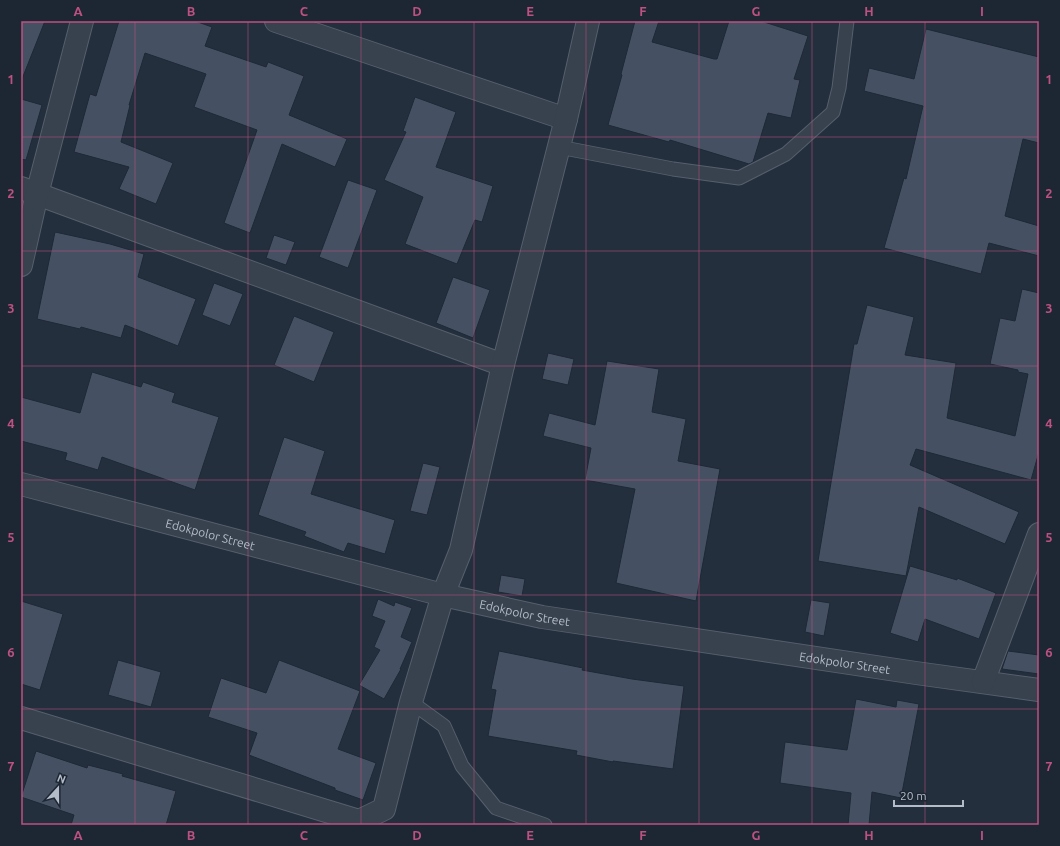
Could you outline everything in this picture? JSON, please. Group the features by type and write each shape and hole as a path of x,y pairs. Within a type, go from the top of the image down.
{"street":[{"path":"21,265 29,191 82,21"},
{"path":"276,21 566,119"},
{"path":"21,718 360,821 382,817 411,702 442,595 461,550 503,365 566,119 588,21"},
{"path":"29,191 503,365"},
{"name":"Edokpolor Street","path":"21,484 442,595 542,617 1039,690"},
{"path":"983,682 1039,534"}],"lane":[{"path":"559,147 673,169 739,178 786,154 833,112 839,88 847,21"},
{"path":"411,702 444,726 462,766 496,808 545,825"}],"building":[{"path":"21,21 45,21 22,79 21,79"},
{"path":"119,21 195,21 212,27 205,46 266,67 268,62 304,76 289,115 347,139 335,167 282,144 250,233 224,223 257,130 194,107 206,74 145,53 129,105 121,142 173,163 156,204 119,189 129,167 74,152 90,94 96,96"},
{"path":"635,21 659,21 652,42 714,59 717,59 729,21 761,21 808,36 794,79 800,80 791,118 768,113 753,162 749,164 670,140 669,142 608,125"},
{"path":"926,29 1039,57 1039,143 1023,139 1005,216 1039,226 1039,256 989,243 981,274 884,248 904,178 906,179 923,106 864,91 869,68 914,79"},
{"path":"415,97 456,112 436,167 493,186 482,222 475,220 457,264 405,244 423,197 384,180 406,132 403,131"},
{"path":"21,99 42,105 26,160 21,159"},
{"path":"348,180 377,190 348,268 319,257"},
{"path":"55,232 110,244 144,254 138,277 196,299 178,346 125,325 121,338 81,327 80,329 37,319"},
{"path":"274,235 295,242 286,265 266,258"},
{"path":"453,277 490,290 473,338 436,323"},
{"path":"214,283 243,294 230,326 202,315"},
{"path":"1022,289 1039,293 1039,452 1031,480 916,449 910,465 1019,512 1005,544 919,507 906,576 818,561 854,344 857,344 867,305 914,317 905,355 956,363 947,418 1015,436 1028,374 1018,372 1018,370 990,364 1000,318 1015,321"},
{"path":"294,316 334,332 314,382 274,365"},
{"path":"548,353 574,359 568,385 542,379"},
{"path":"607,361 659,369 652,412 686,419 678,461 720,469 696,601 616,583 635,489 585,480 591,448 543,436 549,413 595,425"},
{"path":"92,372 141,387 143,382 175,393 172,402 219,417 195,490 102,457 98,470 65,460 67,453 21,441 21,397 80,413"},
{"path":"284,437 325,451 311,494 395,520 385,554 348,543 344,552 304,536 306,532 258,515"},
{"path":"423,463 440,467 427,515 410,511"},
{"path":"910,566 957,580 957,578 996,593 979,639 925,619 918,642 890,633"},
{"path":"501,575 525,579 522,596 498,592"},
{"path":"378,599 394,606 395,602 412,608 401,637 412,642 401,669 384,699 359,685 380,650 374,647 385,621 372,616"},
{"path":"811,600 830,603 824,636 805,632"},
{"path":"21,601 63,614 40,690 21,684"},
{"path":"499,651 583,668 582,670 684,686 673,769 613,762 576,755 577,751 488,736 496,690 491,689"},
{"path":"1008,651 1039,655 1039,674 1002,669"},
{"path":"118,660 161,672 151,707 108,695"},
{"path":"279,660 360,691 338,749 376,763 363,800 249,755 257,733 208,717 221,678 266,693"},
{"path":"856,699 896,707 897,700 919,704 901,798 872,792 869,825 848,825 851,793 780,783 785,742 847,750"},
{"path":"36,751 87,768 88,765 123,774 122,776 176,791 166,825 71,825 74,815 21,797"}]}
